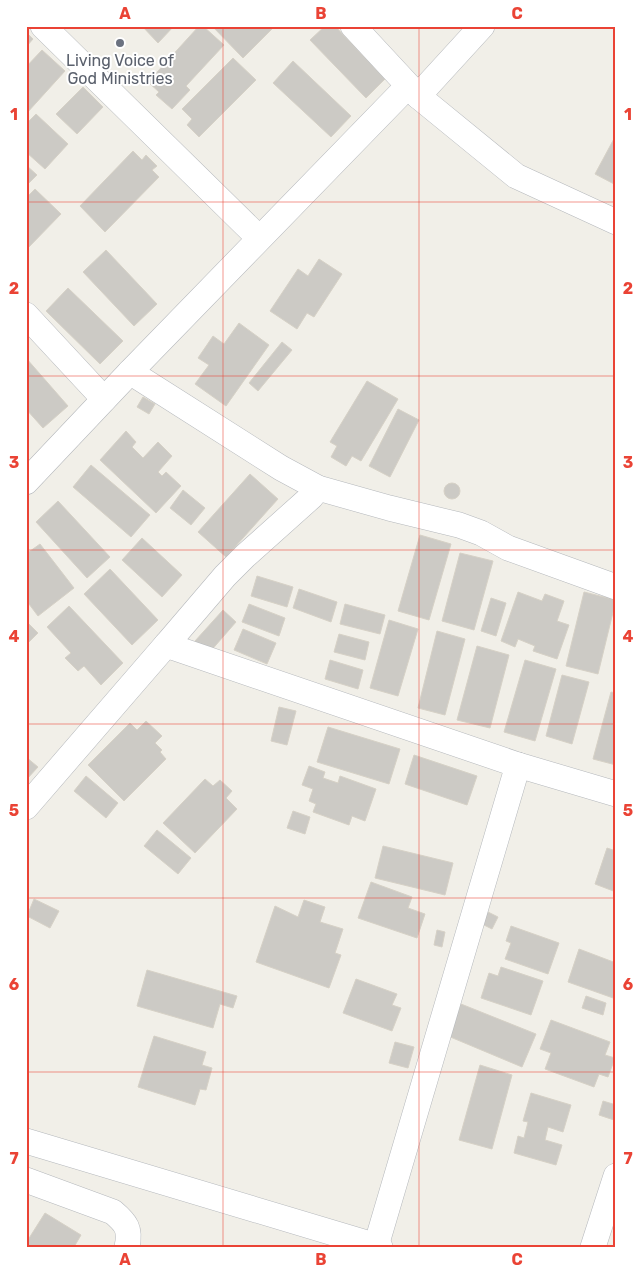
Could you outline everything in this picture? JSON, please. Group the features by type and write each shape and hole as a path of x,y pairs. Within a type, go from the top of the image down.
{"street":[{"path":"43,26 259,238"},
{"path":"353,26 413,91 516,176 616,222"},
{"path":"26,482 259,238 482,26"},
{"path":"26,316 104,399"},
{"path":"130,372 281,468 318,488 459,525 481,533 508,548 616,587"},
{"path":"26,807 225,576 311,497 318,488"},
{"path":"166,646 518,765 616,794"},
{"path":"26,1142 378,1246 518,765"},
{"path":"593,1247 616,1176"},
{"path":"26,1180 113,1212 124,1222 129,1234 127,1247"}],"building":[{"path":"142,26 174,26 158,43"},
{"path":"199,26 203,26 224,45 186,86 190,90 172,109 156,95 159,92 148,82"},
{"path":"212,26 275,26 243,58"},
{"path":"325,26 335,26 385,79 366,98 310,40"},
{"path":"26,32 33,39 26,47"},
{"path":"42,50 65,71 26,114 26,67"},
{"path":"233,58 256,80 199,137 187,125 192,119 182,109"},
{"path":"293,61 351,116 331,137 273,83"},
{"path":"83,87 103,107 77,134 56,114"},
{"path":"36,114 68,144 45,169 26,152 26,124"},
{"path":"616,135 616,185 595,174"},
{"path":"133,151 142,160 146,155 157,166 152,170 159,177 105,232 80,206"},
{"path":"26,165 37,175 26,186"},
{"path":"35,189 61,214 26,250 26,198"},
{"path":"106,250 157,304 134,326 83,272"},
{"path":"319,259 342,274 314,317 307,313 297,329 270,311 298,269 308,276"},
{"path":"68,288 123,341 100,364 46,311"},
{"path":"239,323 269,345 226,406 195,384 209,365 198,358 213,336 224,344"},
{"path":"282,342 292,350 258,391 249,383"},
{"path":"26,358 68,406 43,428 26,409"},
{"path":"367,381 398,399 361,461 352,456 346,466 331,457 337,446 330,442"},
{"path":"143,397 155,404 149,414 137,407"},
{"path":"398,409 419,420 390,477 369,466"},
{"path":"126,431 136,442 132,447 143,458 158,442 172,456 158,472 162,476 166,472 181,486 156,513 100,460"},
{"path":"91,465 150,515 131,537 73,487"},
{"path":"250,474 278,499 226,557 198,532"},
{"path":"449,483 455,483 460,488 458,497 449,499 444,494 444,488"},
{"path":"183,490 205,508 191,525 170,508"},
{"path":"58,501 110,557 87,578 36,522"},
{"path":"420,535 451,544 429,620 398,611"},
{"path":"142,538 182,575 162,597 122,560"},
{"path":"40,544 74,588 38,616 26,600 26,554"},
{"path":"460,553 493,561 474,630 442,621"},
{"path":"110,569 158,620 132,645 84,594"},
{"path":"257,576 293,587 287,607 251,596"},
{"path":"299,589 337,602 331,622 293,608"},
{"path":"518,592 542,601 545,594 564,601 557,621 569,625 557,659 533,651 535,646 518,639 515,647 501,641"},
{"path":"584,592 616,600 598,674 566,666"},
{"path":"491,598 506,603 496,636 481,631"},
{"path":"249,604 285,618 279,636 242,622"},
{"path":"345,604 385,615 380,634 340,624"},
{"path":"69,606 123,663 101,685 84,666 78,671 65,658 71,653 47,627"},
{"path":"223,610 236,622 209,653 195,641"},
{"path":"389,620 418,629 398,696 370,688"},
{"path":"26,621 38,633 26,645"},
{"path":"243,629 276,643 267,664 234,650"},
{"path":"437,631 465,639 445,715 418,708"},
{"path":"339,634 369,642 365,660 334,652"},
{"path":"477,646 509,655 490,728 457,720"},
{"path":"330,660 363,670 358,689 325,679"},
{"path":"525,660 556,669 535,741 504,732"},
{"path":"562,675 589,682 572,744 546,736"},
{"path":"611,692 616,693 616,765 593,759"},
{"path":"279,707 296,711 287,745 271,741"},
{"path":"146,721 162,736 155,743 162,750 160,752 166,759 124,801 88,765 130,723 137,730"},
{"path":"328,727 400,749 389,784 317,762"},
{"path":"414,755 477,776 467,805 405,784"},
{"path":"26,757 38,767 26,780"},
{"path":"309,766 325,772 323,778 338,783 340,776 376,789 365,821 352,816 349,825 313,812 316,804 309,801 313,789 302,785"},
{"path":"86,776 118,803 106,818 74,791"},
{"path":"205,779 213,786 220,780 232,791 226,798 237,809 195,853 163,823"},
{"path":"293,811 310,817 305,834 287,828"},
{"path":"157,830 191,858 178,874 144,846"},
{"path":"383,846 453,863 445,895 375,878"},
{"path":"607,848 616,851 616,892 595,884"},
{"path":"371,882 412,897 408,908 425,914 417,938 358,918"},
{"path":"34,899 59,911 50,928 27,916"},
{"path":"304,900 325,907 320,922 343,929 335,953 341,955 329,988 256,962 275,906 298,917"},
{"path":"484,910 498,917 492,929 478,922"},
{"path":"511,926 559,943 548,974 505,959 511,943 506,941"},
{"path":"437,930 445,932 442,947 434,945"},
{"path":"579,949 616,963 616,999 568,982"},
{"path":"501,967 543,981 531,1015 481,998 489,973 498,976"},
{"path":"147,970 237,996 233,1008 220,1004 213,1028 137,1006"},
{"path":"356,979 397,994 392,1005 401,1008 392,1031 343,1013"},
{"path":"586,996 606,1003 603,1015 582,1008"},
{"path":"461,1004 536,1034 522,1067 448,1036"},
{"path":"551,1020 610,1042 605,1055 615,1058 608,1077 599,1074 594,1087 545,1069 551,1053 540,1049"},
{"path":"154,1036 206,1052 202,1065 212,1068 206,1090 200,1089 195,1105 138,1087"},
{"path":"395,1042 414,1047 408,1068 389,1063"},
{"path":"480,1065 512,1075 492,1149 459,1140"},
{"path":"531,1093 571,1105 563,1132 548,1127 545,1140 562,1145 556,1165 514,1153 518,1136 524,1138 528,1122 523,1121"},
{"path":"603,1101 616,1105 614,1120 599,1115"},
{"path":"45,1213 81,1235 74,1247 26,1247 26,1243"}],"place":[{"name":"Living Voice of God Ministries","path":"120,43"}]}
